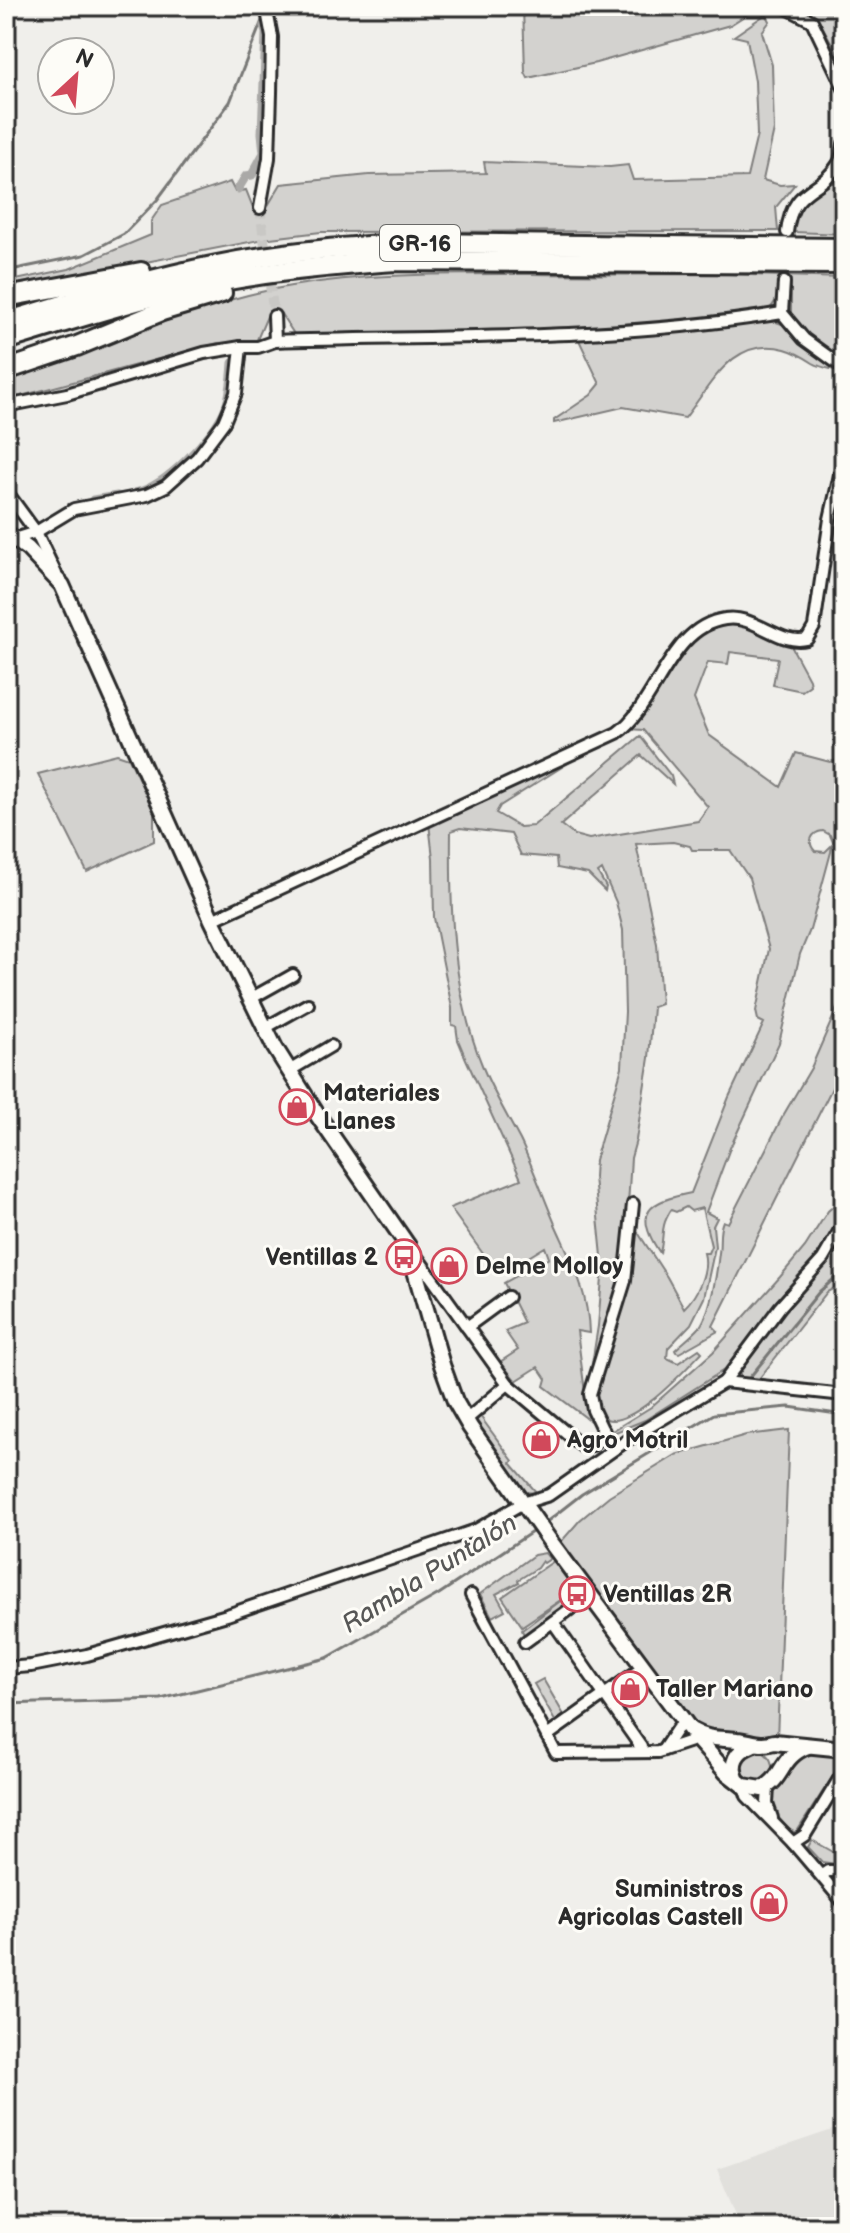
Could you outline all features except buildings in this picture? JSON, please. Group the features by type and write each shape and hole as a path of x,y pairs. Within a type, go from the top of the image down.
{"highway":[{"name":"GR-16","path":"6,322 94,295 247,260 341,248 423,243 844,248"},
{"path":"6,297 218,258 247,260"},
{"name":"GR-16","path":"6,340 84,315 185,289 249,276 330,266 396,261 844,264"},
{"path":"6,370 201,298 308,275 330,266"}],"street":[{"path":"260,208 269,158 271,93 272,37 266,6"},
{"path":"783,6 812,21 844,88"},
{"path":"787,232 789,215 797,200 840,162 844,144"},
{"path":"784,282 782,313 804,339 844,368"},
{"path":"6,406 67,394 204,353 258,347 275,341 491,339 658,330 782,313"},
{"path":"274,316 275,341"},
{"path":"10,536 36,532 74,509 147,495 166,486 197,458 224,422 236,393 241,347"},
{"path":"212,920 617,733 637,715 659,674 689,638 706,625 723,619 745,618 793,640 807,639 814,627 830,519 844,457"},
{"path":"6,491 36,532 62,585 212,920 289,1071 408,1246 508,1384 582,1446 592,1445 604,1431"},
{"path":"10,536 28,549 62,585"},
{"path":"250,999 293,975"},
{"path":"265,1028 308,1004"},
{"path":"289,1071 331,1046"},
{"path":"612,1450 593,1410 590,1394 625,1281 633,1204"},
{"path":"6,1668 87,1655 227,1615 476,1530 549,1495 612,1450 724,1382 780,1307 823,1259 844,1223"},
{"path":"408,1246 442,1365 455,1401 466,1420 642,1668 692,1731 726,1772 756,1790 768,1787"},
{"path":"467,1327 508,1297"},
{"path":"724,1382 844,1395"},
{"path":"466,1420 508,1384"},
{"path":"471,1595 556,1753 661,1751 692,1731"},
{"path":"525,1642 584,1599"},
{"path":"553,1622 641,1747"},
{"path":"547,1736 642,1668"},
{"path":"661,1751 677,1729 692,1731 710,1739 741,1740 758,1745 776,1755 779,1770"},
{"path":"844,1749 774,1742 758,1745 739,1752 735,1758 734,1772 747,1796 773,1820 844,1903"},
{"path":"773,1820 767,1804 768,1787 791,1755 808,1746"},
{"path":"793,1843 805,1835 844,1771"},
{"path":"822,1875 828,1871 844,1871"}],"shaded area":[{"path":"523,6 673,6 680,10 687,6 760,6 730,25 596,63 528,78 525,72"},
{"path":"798,6 844,6 844,65 817,17"},
{"path":"766,14 770,21 762,32 772,65 774,130 763,180 780,185 795,184 776,207 778,231 321,232 270,238 6,289 6,282 69,269 151,235 151,221 162,205 230,182 235,192 246,190 254,210 267,207 281,184 369,175 486,173 484,162 628,165 633,180 747,177 757,135 755,81 747,39 734,36"},
{"path":"844,166 844,234 793,232 800,209 806,201 837,176"},
{"path":"721,274 844,278 844,363 808,339 791,319 791,280 780,278 775,302 765,313 595,330 296,337 281,314 268,314 256,342 218,343 6,400 6,379 217,304 282,287 353,278 425,275"},
{"path":"773,321 785,325 808,347 843,372 820,366 785,349 751,349 725,366 685,418 623,407 554,423 591,395 600,384 579,340"},
{"path":"735,622 790,644 810,685 802,691 773,685 778,658 730,652 728,664 708,662 694,699 709,735 781,787 796,753 830,762 844,758 844,826 833,842 830,835 823,831 812,838 811,845 815,851 825,852 832,845 831,852 810,930 800,954 779,1043 730,1148 706,1212 717,1218 713,1226 715,1247 704,1298 691,1324 668,1348 667,1358 678,1363 699,1349 702,1352 654,1399 625,1417 612,1420 601,1416 594,1394 635,1228 684,1308 701,1283 705,1268 704,1253 708,1253 711,1246 702,1208 671,1210 664,1227 660,1253 647,1227 646,1218 655,1205 664,1200 691,1193 729,1097 764,1023 758,1020 756,1011 769,949 749,878 730,850 692,850 690,846 673,842 636,844 657,944 661,1004 653,1007 649,1058 631,1158 624,1268 590,1377 603,1266 595,1160 622,1067 625,1012 623,930 616,902 602,870 598,873 605,891 588,874 557,868 556,858 521,855 511,834 460,828 451,831 455,952 465,1012 484,1070 525,1150 582,1290 589,1333 577,1331 586,1400 593,1423 544,1386 546,1379 538,1367 516,1381 500,1362 518,1350 505,1331 524,1323 504,1283 549,1258 545,1247 504,1272 494,1269 450,1208 521,1179 466,1059 456,1026 452,1025 452,1008 434,918 429,823 592,748 500,806 496,813 520,827 533,826 640,736 671,776 673,784 641,755 561,825 574,835 589,839 698,821 708,807 643,730 628,729 641,719 656,687 696,636"},
{"path":"117,754 129,758 154,812 154,841 87,872 38,774"},
{"path":"844,992 844,1064 713,1326 718,1331 676,1352 699,1328 707,1312 715,1281 723,1221 728,1223 811,1068"},
{"path":"844,1197 844,1218 833,1230 824,1249 727,1368 645,1420 609,1433 651,1407 713,1352 805,1247 828,1211"},
{"path":"844,1229 844,1283 827,1292 758,1380 742,1378 739,1373 745,1361"},
{"path":"480,1416 513,1461 511,1463 537,1493 523,1492 473,1421"},
{"path":"789,1430 777,1739 709,1735 694,1724 560,1543 580,1520 609,1496 676,1455 746,1435"},
{"path":"545,1553 550,1559 544,1563 542,1561 519,1582 496,1594 505,1610 492,1617 480,1594 534,1555"},
{"path":"554,1561 579,1597 524,1635 522,1630 571,1593 522,1626 502,1597"},
{"path":"543,1679 564,1715 555,1721 534,1684"},
{"path":"808,1750 844,1754 844,1763 796,1833 777,1816 772,1799 784,1780 787,1765"},
{"path":"756,1751 767,1756 772,1767 767,1778 756,1783 745,1778 740,1767 745,1756"},
{"path":"812,1840 844,1858 844,1865 822,1862 808,1847"},
{"path":"844,2126 844,2227 741,2227 717,2169"}],"waterway":[{"path":"6,271 84,255 124,234 157,200 230,102 263,18"},
{"path":"238,189 246,176 252,175 264,153 264,26"},
{"path":"135,493 147,489 174,471 211,432 228,402 233,363"},
{"path":"93,500 117,496"},
{"path":"6,520 15,516"},
{"path":"750,1377 819,1292 844,1270"},
{"name":"Rambla Puntalón","path":"545,1523 582,1494 714,1414 789,1407 844,1415"},
{"name":"Rambla Puntalón","path":"6,1704 161,1699 327,1658 439,1594 535,1530"}],"tunnel":[{"path":"260,208 274,316"}],"place":[{"name":"Materiales Llanes","path":"297,1107"},
{"name":"Ventillas 2","path":"404,1257"},
{"name":"Delme Molloy","path":"449,1266"},
{"name":"Agro Motril","path":"541,1440"},
{"name":"Ventillas 2R","path":"577,1594"},
{"name":"Taller Mariano","path":"630,1689"},
{"name":"Suministros Agricolas Castell","path":"769,1903"}]}
